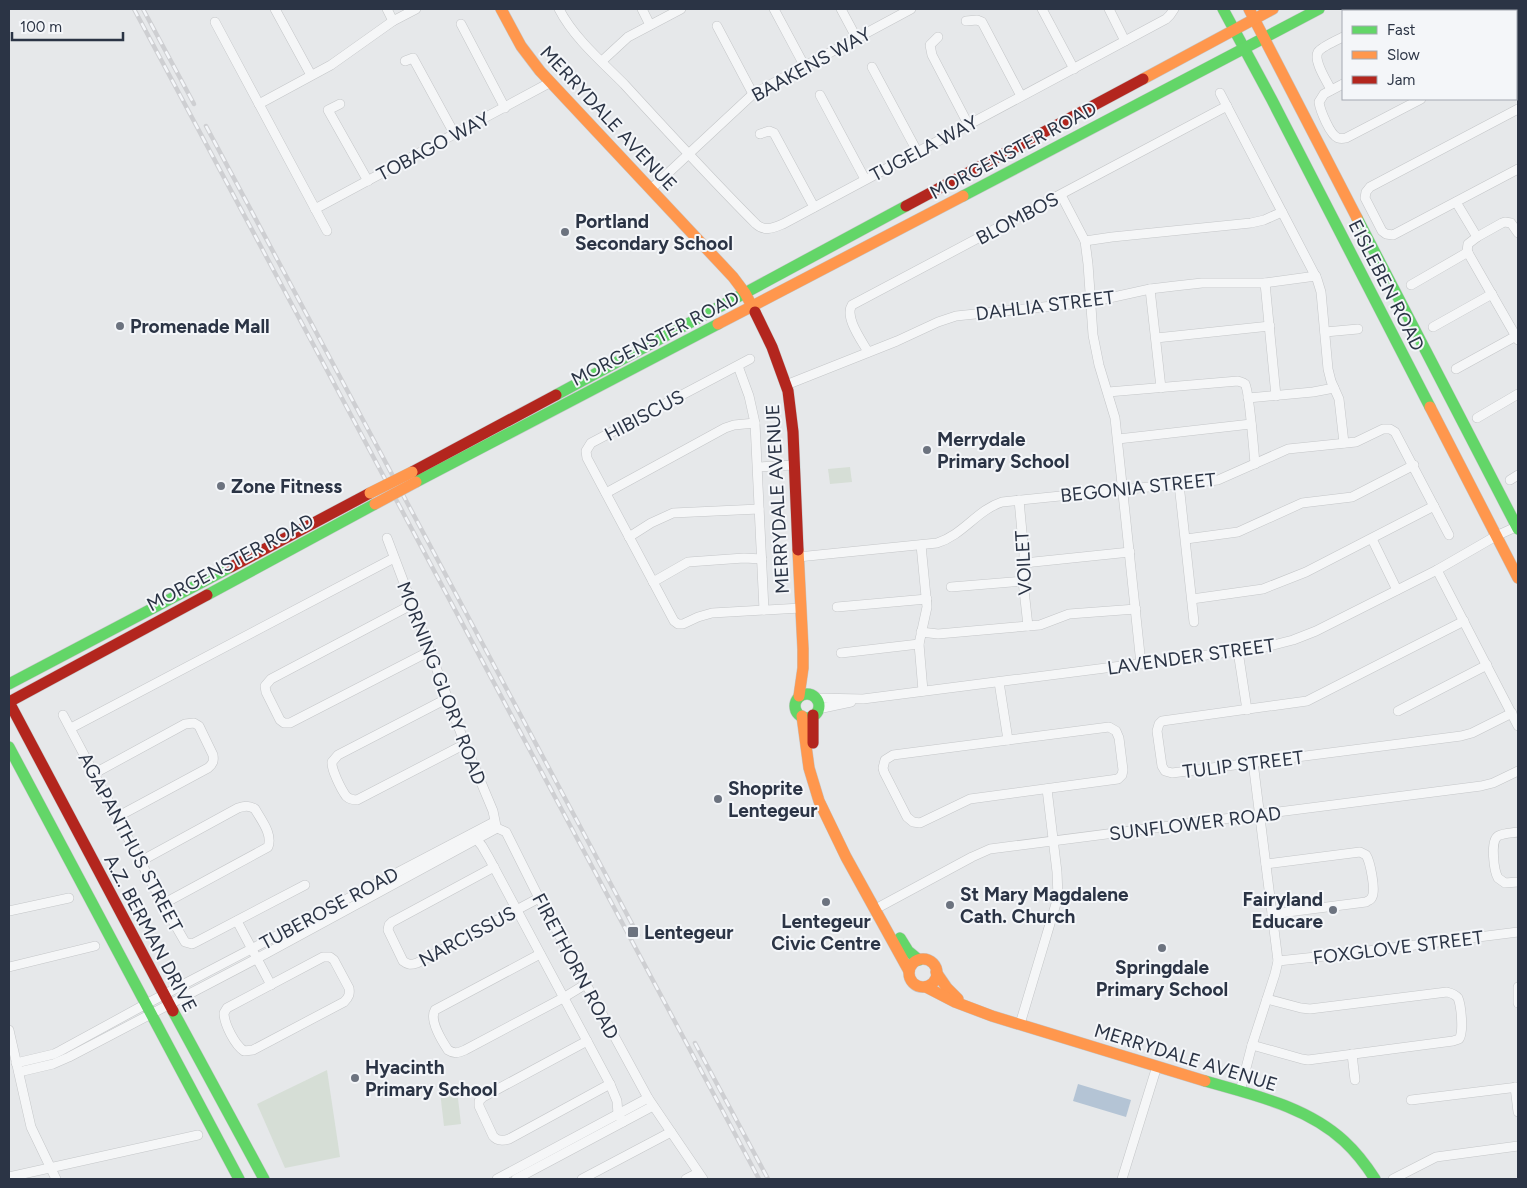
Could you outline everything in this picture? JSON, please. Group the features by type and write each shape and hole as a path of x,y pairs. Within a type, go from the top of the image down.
{"main road":[{"name":"MERRYDALE AVENUE","path":"500,9 530,59 721,263 745,293 772,347 786,385 792,419 803,668 799,696 795,708 799,715 812,707"},
{"name":"EISLEBEN ROAD","path":"1223,9 1245,48 1518,578"},
{"name":"MORGENSTER ROAD","path":"9,702 745,293 1234,29 1252,13 1273,9"},
{"name":"MORGENSTER ROAD","path":"414,477 753,307 1318,9"},
{"name":"EISLEBEN ROAD","path":"1252,13 1518,527"},
{"name":"MORGENSTER ROAD","path":"9,684 373,499"},
{"name":"MERRYDALE AVENUE","path":"803,668 812,707 817,765 837,830 883,925 909,971"},
{"path":"799,696 805,694 812,707"},
{"name":"A.Z. BERMAN DRIVE","path":"9,702 264,1179"},
{"name":"A.Z. BERMAN DRIVE","path":"9,747 239,1179"},
{"name":"MERRYDALE AVENUE","path":"837,830 908,951 919,960"},
{"path":"919,960 930,962 936,972 934,980 926,987 921,987 914,984 910,978 909,971 913,964 919,960"},
{"name":"MERRYDALE AVENUE","path":"936,972 952,993 964,1004"},
{"name":"MERRYDALE AVENUE","path":"926,987 955,1002 981,1012 1240,1091 1309,1115 1347,1143 1375,1179"}],"street":[{"path":"275,9 312,75"},
{"path":"387,9 393,21"},
{"path":"259,104 335,62 393,21 416,9"},
{"name":"TUGELA WAY","path":"559,9 572,29 689,154 760,227 767,229 773,228 814,207 1074,69 1166,19 1174,9"},
{"path":"642,9 650,25"},
{"path":"602,61 628,37 681,9"},
{"path":"774,9 804,66"},
{"path":"841,9 856,38"},
{"name":"BAAKENS WAY","path":"651,189 753,94 909,9"},
{"path":"1042,9 1074,69"},
{"path":"1109,9 1125,41"},
{"path":"966,21 977,20 982,22 1021,96"},
{"path":"215,22 327,231"},
{"path":"461,24 505,108"},
{"path":"717,26 753,94"},
{"path":"938,37 930,45 932,55 968,124"},
{"path":"1331,90 1318,65 1317,55 1319,50 1342,38"},
{"path":"405,62 413,58 454,135"},
{"path":"872,67 917,152"},
{"name":"TOBAGO WAY","path":"315,210 551,82"},
{"path":"1342,84 1324,94 1319,100 1320,108 1333,134 1339,139 1346,138 1419,100"},
{"path":"1220,93 1316,276 1320,292 1328,369 1339,400 1344,443"},
{"path":"820,95 865,179"},
{"path":"340,104 328,110 368,181"},
{"name":"BLOMBOS","path":"868,352 850,318 849,311 852,305 1227,106"},
{"path":"1518,108 1370,187 1365,195 1382,231 1391,235 1518,169"},
{"path":"760,134 769,130 774,133 814,207"},
{"path":"1061,195 1084,241 1096,355 1116,418 1141,664"},
{"path":"1456,202 1477,237"},
{"path":"1084,241 1251,223 1264,220 1282,212"},
{"path":"1456,369 1517,338 1467,249 1468,244 1477,237 1505,222 1511,223 1518,233"},
{"path":"1411,285 1468,252"},
{"name":"DAHLIA STREET","path":"786,385 956,316 1091,302 1150,289 1202,283 1265,283 1316,276"},
{"path":"1265,283 1276,396"},
{"path":"1150,289 1161,388"},
{"path":"1433,327 1492,294"},
{"path":"1156,338 1270,326"},
{"path":"1325,332 1358,329"},
{"name":"HIBISCUS","path":"750,359 591,443 586,451 587,458 674,621 678,624 683,624 712,613 801,608"},
{"path":"738,366 750,396 755,423 764,610"},
{"path":"1108,392 1238,381 1245,384 1256,464"},
{"path":"1248,398 1313,392 1334,388"},
{"path":"1477,418 1518,394"},
{"path":"606,493 725,428 755,423"},
{"path":"1118,439 1251,424"},
{"name":"BEGONIA STREET","path":"798,557 937,543 947,539 981,512 996,503 1218,480 1288,449 1356,442 1383,429 1390,429 1396,432 1449,536"},
{"path":"758,467 794,465"},
{"path":"1186,539 1238,532 1302,503 1352,497 1414,465"},
{"path":"1510,480 1518,475"},
{"path":"1179,484 1194,622"},
{"name":"VOILET","path":"1019,500 1024,563 1023,581 1028,626"},
{"path":"1192,599 1236,594 1271,586 1306,572 1434,506"},
{"path":"629,537 650,523 673,514 759,509"},
{"name":"LAVENDER STREET","path":"812,707 1267,647 1316,631 1437,570 1496,536 1518,527"},
{"name":"MORNING GLORY ROAD","path":"387,538 411,605 493,811 496,825"},
{"path":"1372,539 1397,590"},
{"path":"922,545 926,615 919,644 923,691"},
{"path":"1024,563 1130,552"},
{"path":"71,728 394,558"},
{"path":"653,582 688,562 762,559"},
{"path":"1437,570 1518,726"},
{"path":"951,587 1023,581"},
{"path":"837,607 926,599"},
{"path":"411,605 271,679 266,686 266,692 280,720 284,723 290,723 430,651"},
{"path":"922,632 943,634 1040,625 1069,614 1136,609"},
{"name":"TULIP STREET","path":"1464,622 1311,700 1301,703 1165,720 1158,724 1157,731 1162,766 1166,772 1172,772 1461,736 1472,733 1512,713"},
{"path":"841,653 919,644"},
{"path":"1238,651 1247,710"},
{"path":"1398,711 1487,665"},
{"path":"999,682 1008,740"},
{"path":"448,698 338,755 332,762 332,770 346,797 357,800 465,744"},
{"name":"AGAPANTHUS STREET","path":"63,715 182,940 187,944 192,944 305,885"},
{"path":"95,773 185,724 194,723 199,726 213,755 214,760 212,764 208,768 117,816"},
{"path":"1104,728 1112,728 1116,732 1119,738 1123,770 1121,777 1113,781 1046,789 970,799 922,822 916,822 907,817 883,768 885,760 893,755 1104,728"},
{"path":"1240,1091 1278,961 1253,762"},
{"name":"SUNFLOWER ROAD","path":"881,906 990,849 1481,786 1493,783 1518,771"},
{"path":"1020,1024 1058,897 1059,886 1046,789"},
{"path":"141,861 244,806 255,808 269,836 268,847 163,904"},
{"name":"TUBEROSE ROAD","path":"167,1000 251,949 496,825"},
{"name":"FIRETHORN ROAD","path":"496,825 506,832 539,898 650,1102 700,1176"},
{"path":"1518,832 1499,835 1493,846 1496,876 1504,883 1518,882"},
{"name":"TUBEROSE ROAD","path":"167,1000 256,959 474,836"},
{"name":"FIRETHORN ROAD","path":"474,836 494,867 610,1084 621,1118"},
{"path":"1266,864 1360,852 1366,855 1370,861 1373,893 1370,900 1272,914"},
{"name":"NARCISSUS","path":"494,867 389,925 388,930 406,964 412,965 417,963 539,898"},
{"path":"9,912 69,898"},
{"path":"237,921 270,985"},
{"name":"FOXGLOVE STREET","path":"1278,961 1518,932"},
{"path":"9,967 95,946"},
{"path":"540,954 435,1010 433,1020 445,1045 452,1053 465,1050 586,984"},
{"path":"323,957 330,957 334,960 350,993 344,1002 253,1050 244,1051 240,1048 226,1023 224,1013 227,1008 270,985 323,957"},
{"path":"1518,987 1518,1003"},
{"path":"1252,1045 1302,1060 1457,1040 1462,1036 1458,999 1454,994 1447,992 1306,1009 1268,999"},
{"path":"16,1062 54,1054 167,1000"},
{"path":"18,1072 60,1061 148,1009"},
{"path":"9,1030 31,1128 56,1179"},
{"path":"587,1041 483,1097 479,1101 479,1106 493,1136 500,1140 508,1138 610,1084"},
{"path":"1352,1054 1356,1080"},
{"path":"1122,1179 1157,1066"},
{"path":"1412,1100 1517,1087 1518,1112"},
{"path":"516,1179 650,1102"},
{"path":"497,1179 621,1118"},
{"path":"582,1179 671,1132"},
{"path":"9,1177 198,1135"},
{"path":"1393,1179 1436,1157 1518,1146"},
{"path":"686,1179 700,1176"}],"shaded area":[{"path":"850,467 852,482 830,484 828,469"},
{"path":"327,1070 340,1157 285,1168 257,1104"},
{"path":"457,1090 461,1124 444,1126 440,1092"}],"water":[{"path":"1078,1084 1131,1100 1126,1117 1073,1101"}],"railway":[{"path":"134,9 759,1179"},
{"path":"143,9 194,104"},
{"path":"206,126 638,935"},
{"path":"695,1043 768,1179"}],"traffic: fast":[{"path":"1223,9 1430,407"},
{"path":"963,196 1319,9"},
{"path":"556,395 906,206"},
{"path":"1357,218 1518,529"},
{"path":"416,482 718,324"},
{"path":"207,595 375,504"},
{"path":"9,684 231,567"},
{"path":"807,694 815,698 819,706 815,714 807,718 799,714 795,706 799,698 807,694"},
{"path":"9,747 239,1179"},
{"path":"900,938 908,951 919,960"},
{"path":"173,1011 264,1179"},
{"path":"1205,1081 1278,1103 1313,1119 1344,1141 1361,1159 1375,1179"}],"traffic: slow":[{"path":"501,9 521,46 540,71 733,277 745,293 755,312"},
{"path":"1249,9 1357,218"},
{"path":"1143,79 1273,9"},
{"path":"718,324 963,196"},
{"path":"1430,407 1518,578"},
{"path":"370,493 412,472"},
{"path":"375,504 416,482"},
{"path":"798,550 803,649 803,668 799,696"},
{"path":"802,716 809,768 819,801 846,857 909,971"},
{"path":"923,959 933,963 937,973 933,983 923,987 913,983 909,973 913,963 923,959"},
{"path":"936,972 947,988 958,999"},
{"path":"926,987 955,1002 992,1016 1205,1081"}],"traffic: jam":[{"path":"906,206 1143,79"},
{"path":"755,312 772,347 788,391 793,432 798,550"},
{"path":"412,472 556,395"},
{"path":"231,567 370,493"},
{"path":"9,702 207,595"},
{"path":"9,702 173,1011"},
{"path":"813,715 813,743"}],"place":[{"name":"Portland Secondary School","path":"565,232"},
{"name":"Promenade Mall","path":"120,326"},
{"name":"Merrydale Primary School","path":"927,450"},
{"name":"Zone Fitness","path":"221,486"},
{"name":"Shoprite Lentegeur","path":"718,799"},
{"name":"Lentegeur Civic Centre","path":"826,902"},
{"name":"St Mary Magdalene Cath. Church","path":"950,905"},
{"name":"Fairyland Educare","path":"1333,910"},
{"name":"Lentegeur","path":"633,932"},
{"name":"Springdale Primary School","path":"1162,948"},
{"name":"Hyacinth Primary School","path":"355,1078"}]}
